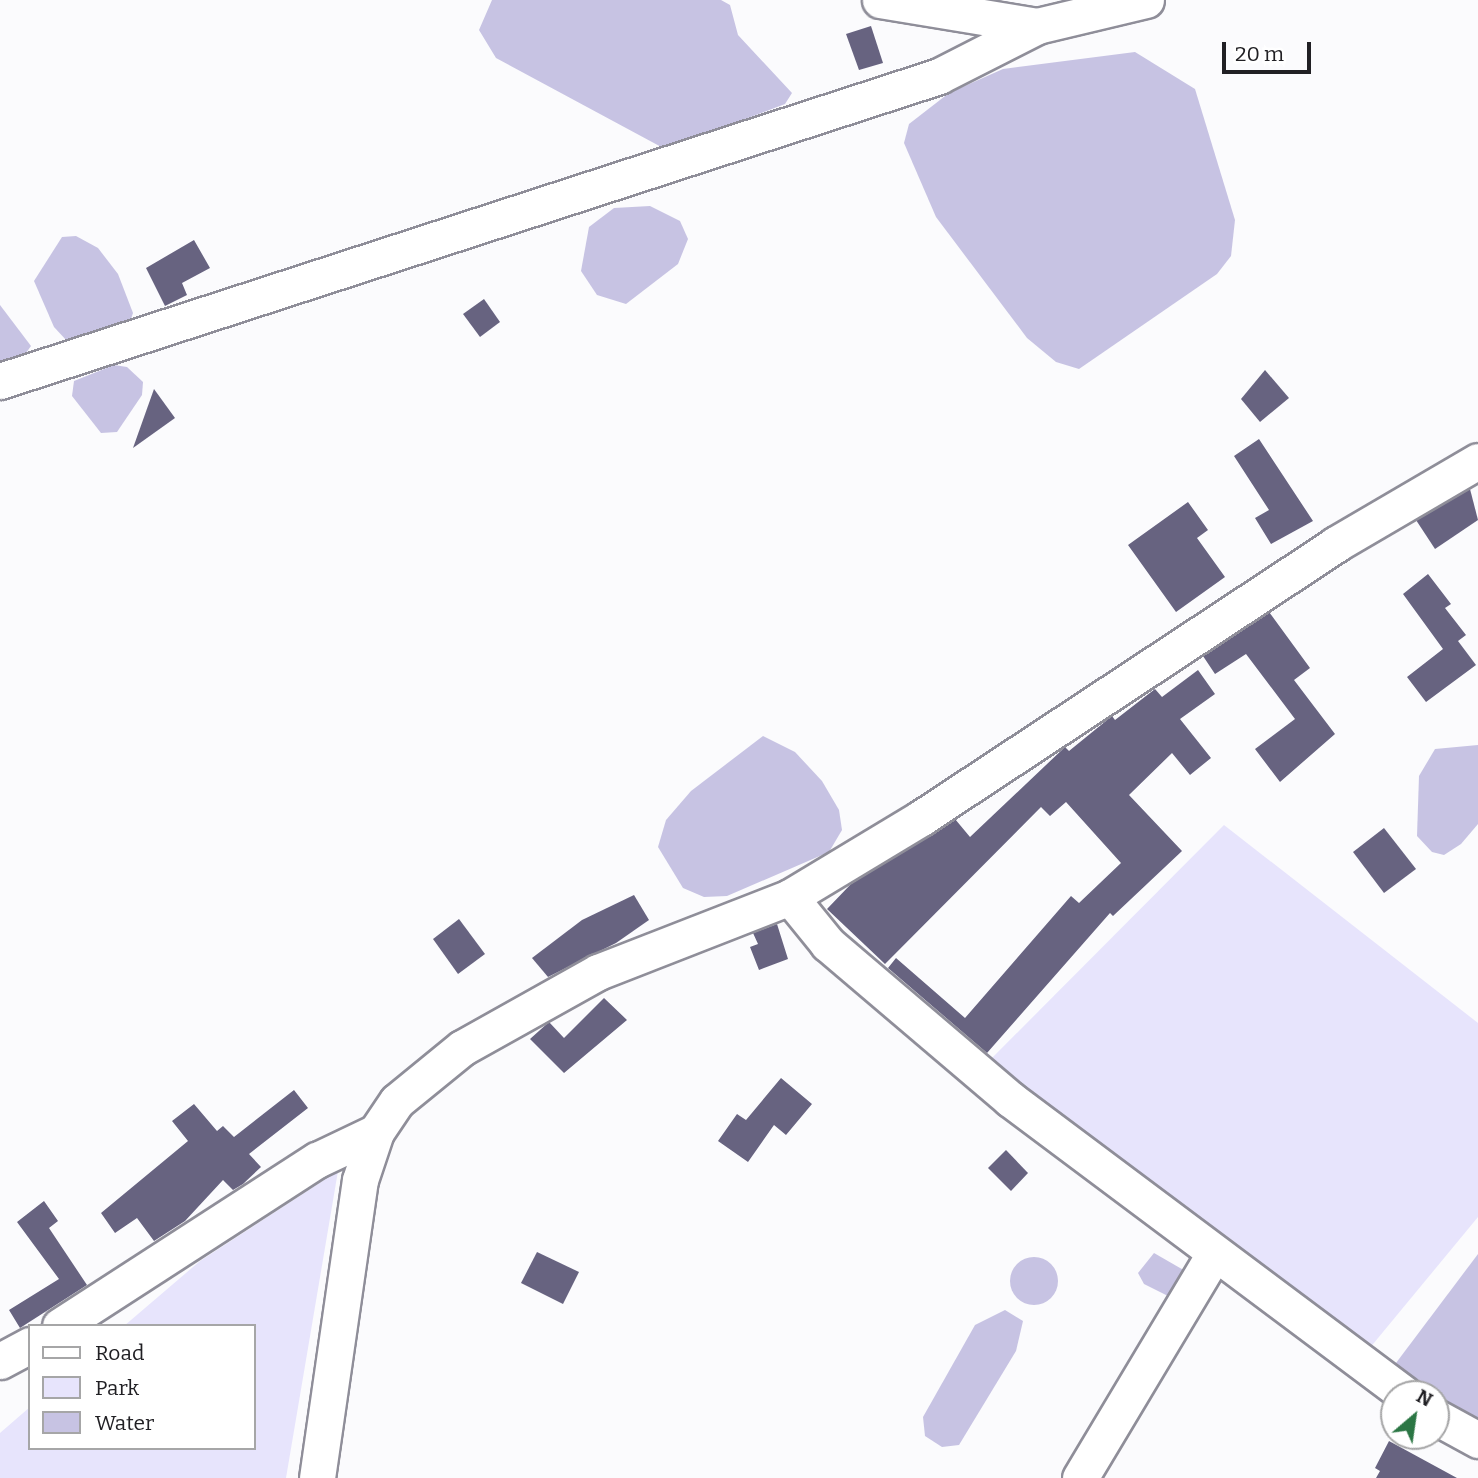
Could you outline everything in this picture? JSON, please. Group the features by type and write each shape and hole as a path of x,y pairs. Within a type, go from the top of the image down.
{"street":[{"path":"880,0 1037,26"},
{"path":"0,381 939,76 1037,26 1146,0"},
{"path":"317,1478 360,1180 376,1132 397,1101 462,1048 598,972 790,897 921,818 1336,544 1478,461"},
{"path":"790,897 828,944 1000,1090 1213,1256 1385,1380"},
{"path":"63,1324 317,1160 376,1132"},
{"path":"1080,1478 1213,1256"},
{"path":"0,1361 28,1346"},
{"path":"1450,1425 1478,1440"}],"green space":[{"path":"1224,825 1478,1023 1478,1217 1364,1355 988,1062"},
{"path":"338,1171 286,1478 0,1478 0,1433 28,1409 28,1450 256,1450 256,1324 126,1324 200,1261"}],"water":[{"path":"492,0 721,0 730,5 738,35 792,93 785,104 665,149 496,58 479,30"},
{"path":"1135,52 1195,89 1235,220 1231,256 1217,274 1079,369 1056,362 1027,338 936,217 904,143 909,124 949,93 1003,69"},
{"path":"650,206 680,221 688,239 678,264 626,304 597,295 581,271 589,227 614,208"},
{"path":"76,236 98,248 118,274 133,313 129,325 81,341 67,341 54,327 34,281 62,237"},
{"path":"0,305 31,346 21,360 0,368"},
{"path":"114,365 127,367 143,382 142,395 117,432 101,433 72,396 74,381"},
{"path":"763,736 795,752 822,781 839,810 842,830 829,852 727,896 704,897 683,888 658,847 666,820 691,791"},
{"path":"1478,745 1478,824 1461,844 1444,855 1432,852 1417,836 1419,776 1435,749"},
{"path":"1154,1253 1187,1272 1170,1297 1144,1284 1138,1273"},
{"path":"1478,1254 1478,1422 1450,1405 1450,1380 1414,1380 1396,1363"},
{"path":"1034,1257 1051,1264 1058,1281 1051,1298 1034,1305 1017,1298 1010,1281 1017,1264"},
{"path":"1005,1310 1023,1321 1016,1351 959,1445 942,1447 925,1436 923,1417 975,1325"}],"building":[{"path":"871,26 883,63 859,70 846,34"},
{"path":"194,240 210,268 182,283 187,295 165,306 146,268"},
{"path":"484,299 500,322 480,337 463,314"},
{"path":"1265,370 1289,398 1260,422 1241,399"},
{"path":"154,389 175,418 133,448"},
{"path":"1259,439 1313,521 1271,544 1255,518 1269,510 1234,456"},
{"path":"1470,489 1478,520 1435,549 1416,520"},
{"path":"1188,502 1208,530 1197,538 1225,577 1176,612 1128,545"},
{"path":"1428,574 1451,604 1445,608 1466,635 1458,641 1476,665 1426,702 1407,677 1443,649 1403,594"},
{"path":"1269,612 1310,668 1294,680 1335,734 1280,782 1255,749 1295,719 1246,654 1215,674 1203,656"},
{"path":"1198,670 1215,694 1180,719 1211,758 1190,775 1172,753 1129,795 1182,851 1113,916 1110,913 987,1053 888,968 896,958 965,1018 1071,896 1079,903 1121,863 1066,802 1050,816 1041,807 885,964 827,909 851,884 955,819 970,837 1065,747 1069,751 1112,716 1115,720 1155,689 1162,697"},
{"path":"1384,828 1416,869 1384,893 1353,852"},
{"path":"634,895 649,920 616,943 548,977 532,958 582,920"},
{"path":"459,919 485,954 458,974 433,939"},
{"path":"777,924 788,959 759,970 750,947 758,944 753,933"},
{"path":"604,998 627,1020 564,1073 530,1039 549,1022 564,1038"},
{"path":"781,1078 812,1104 786,1135 774,1125 748,1162 718,1141 737,1114 746,1120"},
{"path":"294,1090 308,1108 249,1154 261,1167 243,1184 233,1190 223,1180 185,1221 154,1241 137,1218 115,1233 101,1213 188,1141 172,1121 194,1104 217,1131 223,1126 234,1137"},
{"path":"1006,1150 1028,1173 1011,1191 988,1168"},
{"path":"44,1201 58,1221 49,1228 87,1285 20,1328 9,1310 59,1279 17,1222"},
{"path":"537,1252 579,1272 563,1304 521,1283"},
{"path":"1384,1450 1406,1450 1457,1478 1376,1478 1380,1471 1375,1468"}]}
